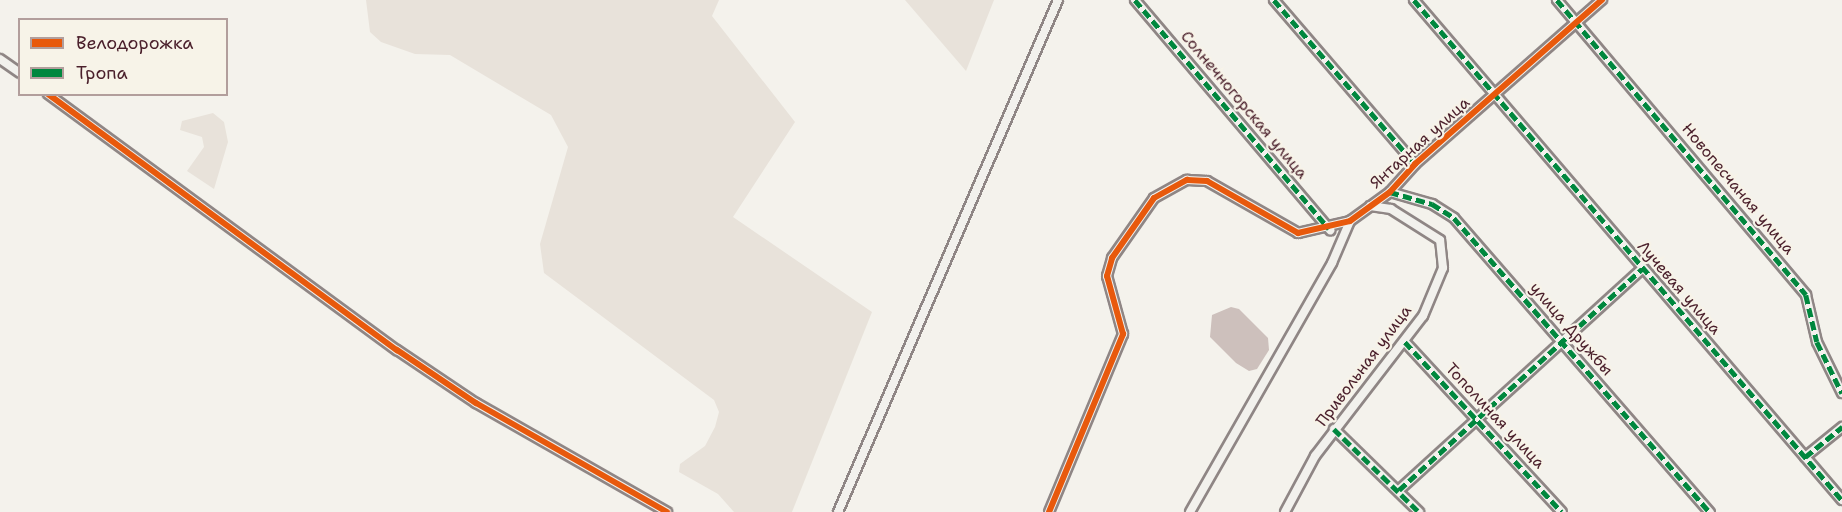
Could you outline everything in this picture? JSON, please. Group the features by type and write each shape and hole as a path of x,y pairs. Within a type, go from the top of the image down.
{"street":[{"path":"838,512 1058,0"},
{"name":"Солнечногорская улица","path":"1135,0 1330,230"},
{"path":"1274,0 1415,164"},
{"name":"Лучевая улица","path":"1414,0 1842,500"},
{"name":"Новопесчаная улица","path":"1557,0 1806,295 1829,374 1842,393"},
{"name":"Янтарная улица","path":"1049,512 1123,334 1107,276 1119,243 1142,210 1168,187 1207,181 1298,233 1330,230 1350,221 1390,192 1415,164 1602,0"},
{"path":"0,59 18,72"},
{"path":"51,96 397,350 476,403 667,512"},
{"name":"улица Дружбы","path":"1390,192 1432,204 1454,218 1710,512"},
{"name":"Привольная улица","path":"1285,512 1334,429 1405,342 1434,293 1444,250 1413,220 1370,206"},
{"path":"1190,512 1332,262 1350,221"},
{"path":"1399,490 1642,269"},
{"name":"Тополиная улица","path":"1405,342 1478,418 1562,512"},
{"path":"1805,456 1842,427"},
{"path":"1334,429 1419,512"}],"shaded area":[{"path":"366,0 719,0 712,16 795,122 733,217 872,312 792,512 734,512 718,494 679,472 680,464 705,446 715,427 719,412 714,400 544,273 540,244 568,147 551,115 450,55 415,54 381,42 370,32"},
{"path":"905,0 994,0 966,71"},
{"path":"213,113 224,122 228,142 214,189 187,171 204,147 202,137 180,130 182,121"},
{"path":"1231,307 1239,309 1268,338 1269,350 1257,369 1249,371 1236,363 1210,337 1212,315"}],"marked path":[{"path":"1135,0 1329,229"},
{"path":"1274,0 1415,164"},
{"path":"1414,0 1842,500"},
{"path":"1557,0 1806,295 1817,342 1842,393"},
{"path":"1390,192 1432,204 1454,218 1710,512"},
{"path":"1399,490 1642,269"},
{"path":"1405,342 1562,512"},
{"path":"1805,457 1842,427"},
{"path":"1334,429 1419,512"}],"cycle path":[{"path":"1049,512 1123,334 1107,276 1112,258 1154,198 1187,180 1207,181 1298,233 1350,221 1390,192 1415,164 1602,0"},
{"path":"51,96 397,350 476,403 667,512"}]}
